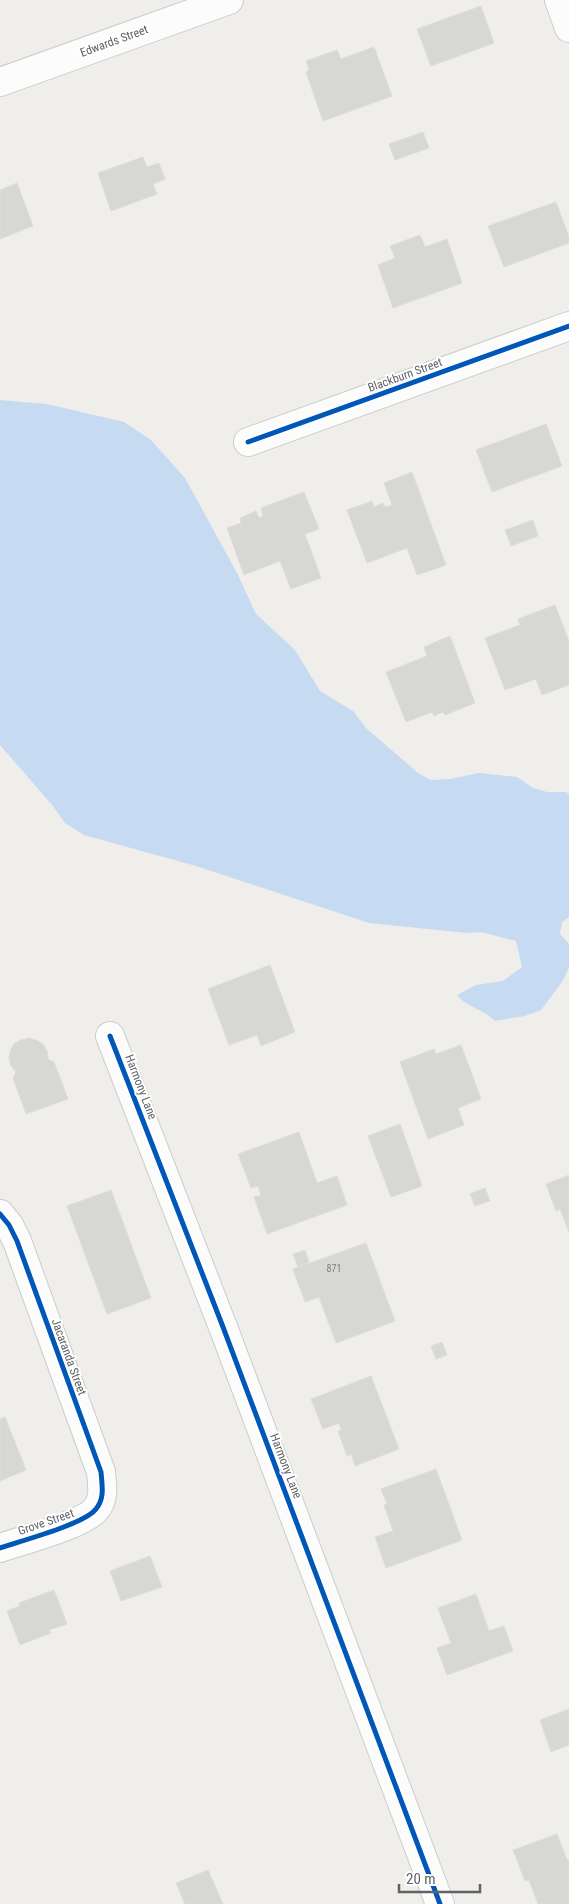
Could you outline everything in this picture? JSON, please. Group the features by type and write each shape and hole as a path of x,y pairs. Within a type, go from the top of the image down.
{"street":[{"name":"Edwards Street","path":"0,82 229,0"},
{"path":"559,0 569,28"},
{"name":"Blackburn Street","path":"248,442 569,326"},
{"name":"Harmony Lane","path":"110,1036 223,1327 440,1904"},
{"name":"Jacaranda Street","path":"0,1214 9,1224 18,1241 100,1472 103,1493 96,1510"},
{"name":"Grove Street","path":"0,1548 82,1520 96,1510"}],"water":[{"path":"0,400 47,404 124,422 151,440 185,478 237,573 256,614 295,650 320,691 353,711 366,728 418,773 431,780 450,779 479,773 517,777 533,788 547,792 566,792 569,794 569,917 562,922 560,934 569,944 569,968 562,982 541,1010 525,1016 495,1021 485,1013 465,1003 457,995 476,985 503,981 522,967 516,941 481,932 467,933 369,923 196,866 84,835 65,823 53,806 0,745"}],"building":[{"path":"481,6 494,43 431,66 417,29"},
{"path":"374,47 392,96 323,121 306,72 309,70 306,61 337,50 341,59"},
{"path":"423,132 429,148 395,160 389,144"},
{"path":"143,157 147,167 159,163 165,179 153,184 157,194 111,211 98,173"},
{"path":"17,183 33,226 0,239 0,190"},
{"path":"556,202 569,237 569,243 504,267 488,226"},
{"path":"420,235 425,247 447,239 462,283 393,308 378,265 395,258 390,246"},
{"path":"546,424 562,466 492,492 476,450"},
{"path":"412,472 446,565 417,575 407,548 367,563 347,510 372,501 374,507 383,503 385,507 392,505 384,483"},
{"path":"304,492 319,529 305,534 321,578 291,589 280,561 244,575 227,528 241,523 240,518 256,511 259,518 263,516 261,508"},
{"path":"533,520 538,536 511,546 505,530"},
{"path":"555,605 569,641 569,685 542,695 536,679 505,690 485,638 520,625 518,619"},
{"path":"450,636 475,703 445,715 443,712 434,716 432,712 406,722 386,672 427,656 424,647"},
{"path":"270,965 295,1032 261,1046 257,1035 229,1045 208,989"},
{"path":"29,1038 43,1044 47,1051 48,1059 54,1062 68,1099 26,1114 13,1078 16,1072 11,1066 9,1058 14,1044"},
{"path":"461,1045 481,1099 458,1108 464,1125 428,1139 400,1062 434,1049 436,1054"},
{"path":"400,1124 422,1186 391,1197 368,1136"},
{"path":"299,1132 317,1183 337,1176 347,1205 267,1234 254,1197 261,1195 258,1186 251,1188 238,1154"},
{"path":"569,1175 569,1232 560,1209 556,1211 546,1184"},
{"path":"485,1188 490,1201 475,1206 470,1194"},
{"path":"111,1190 151,1298 107,1314 67,1206"},
{"path":"366,1243 395,1321 336,1343 319,1297 305,1302 293,1269"},
{"path":"305,1250 309,1262 298,1267 293,1254"},
{"path":"442,1342 447,1355 436,1359 431,1346"},
{"path":"371,1376 399,1449 355,1466 351,1454 347,1456 338,1431 341,1430 339,1423 323,1429 311,1399"},
{"path":"5,1417 26,1470 0,1481 0,1419"},
{"path":"436,1469 462,1540 386,1568 375,1537 393,1531 384,1505 387,1504 381,1489"},
{"path":"150,1556 162,1587 121,1601 110,1571"},
{"path":"54,1590 67,1624 49,1630 51,1633 20,1645 7,1611 20,1606 19,1603"},
{"path":"476,1594 489,1631 504,1626 513,1651 447,1675 437,1648 451,1643 438,1608"},
{"path":"569,1709 569,1745 551,1752 540,1720"},
{"path":"557,1834 567,1860 569,1860 569,1904 538,1904 529,1880 525,1881 513,1850"},
{"path":"208,1870 223,1904 185,1904 176,1883"}],"cycle path":[{"path":"248,442 569,326"},
{"path":"110,1036 223,1327 440,1904"},
{"path":"0,1214 9,1225 17,1241 101,1472 102,1491 99,1505 90,1515 66,1526 0,1548"}]}
